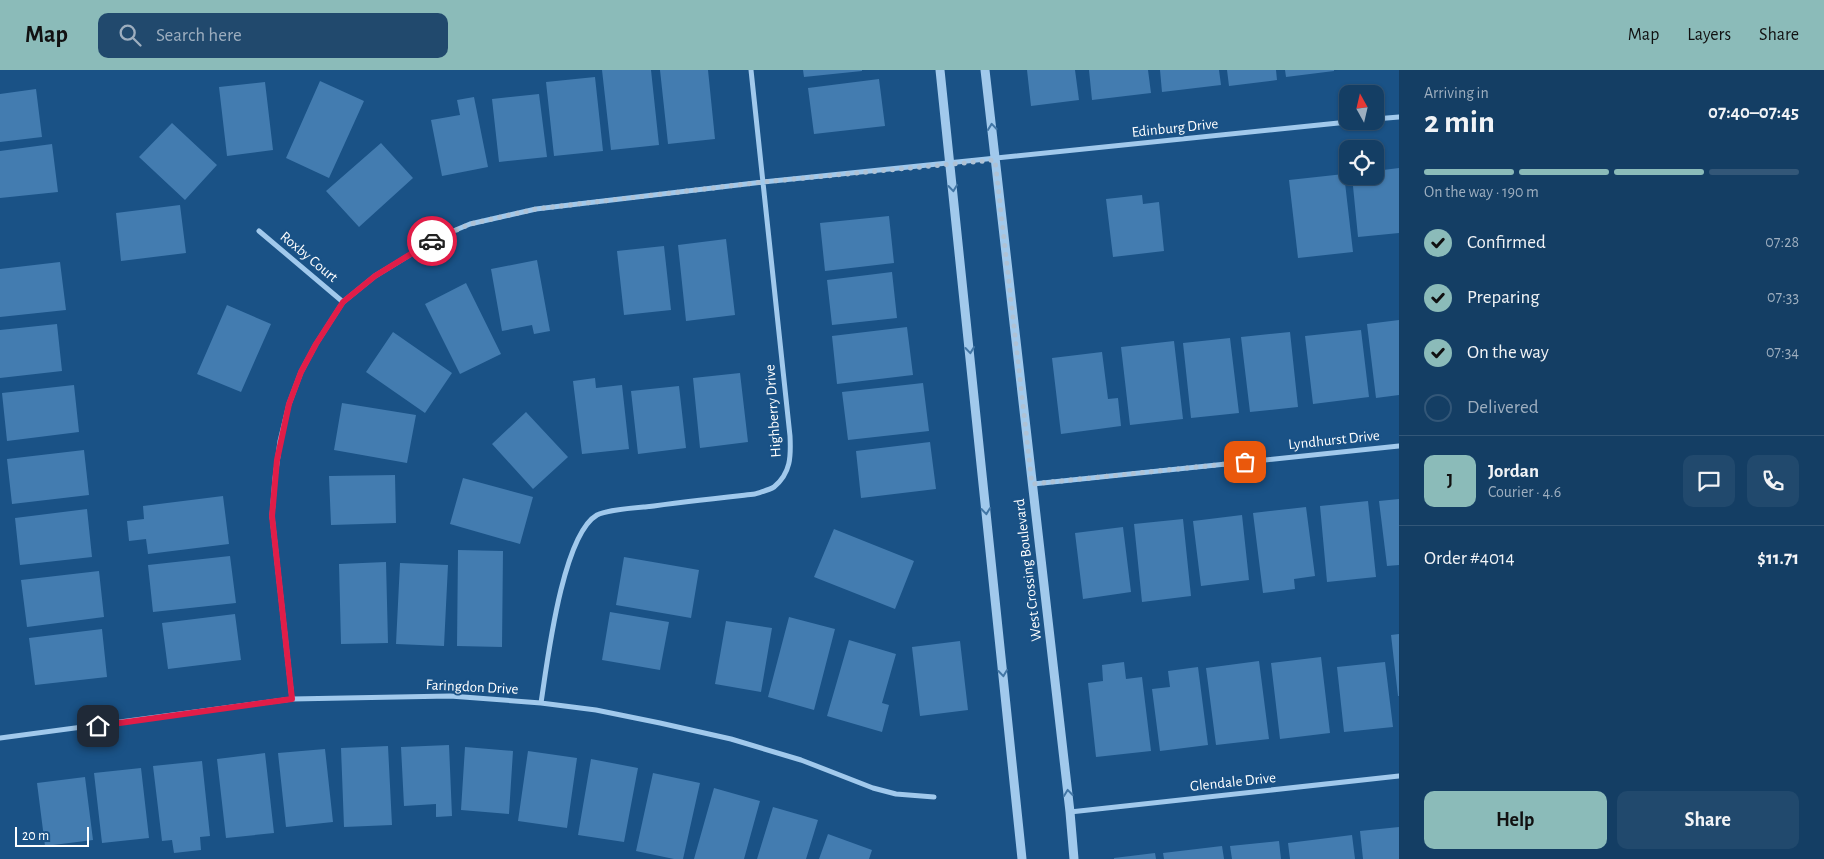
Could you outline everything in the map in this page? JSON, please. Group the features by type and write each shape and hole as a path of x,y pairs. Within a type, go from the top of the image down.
{"street":[{"name":"Highberry Drive","path":"541,703 560,592 573,551 584,526 597,515 624,509 755,494 773,487 786,473 791,459 751,70"},
{"path":"940,70 1022,859"},
{"name":"West Crossing Boulevard","path":"985,70 1074,859"},
{"path":"1384,119 1399,117"},
{"name":"Edinburg Drive","path":"292,699 273,525 274,478 287,414 301,372 316,344 343,302 375,276 439,237 470,224 536,209 763,182 995,160 1339,123"},
{"name":"Roxby Court","path":"259,231 343,302"},
{"name":"Lyndhurst Drive","path":"1032,484 1399,446"},
{"name":"Faringdon Drive","path":"0,738 292,699 450,696 541,703 596,710 731,739 801,760 874,788 896,794 934,796"},
{"name":"Glendale Drive","path":"1070,812 1399,776"}],"building":[{"path":"602,70 651,70 659,145 611,150"},
{"path":"660,70 708,70 715,139 668,144"},
{"path":"803,70 862,70 862,71 804,77"},
{"path":"1027,70 1075,70 1079,100 1031,106"},
{"path":"1089,70 1148,70 1151,93 1092,100"},
{"path":"1160,70 1219,70 1221,85 1162,92"},
{"path":"1227,70 1276,70 1277,80 1229,86"},
{"path":"1285,70 1334,70 1334,71 1286,77"},
{"path":"595,77 603,151 554,156 546,82"},
{"path":"879,79 885,126 814,134 808,88"},
{"path":"320,81 364,101 329,178 286,158"},
{"path":"265,82 273,150 227,156 219,87"},
{"path":"36,89 42,137 0,142 0,94"},
{"path":"539,94 547,157 499,162 492,99"},
{"path":"474,97 488,167 442,176 431,120 460,115 457,100"},
{"path":"172,123 217,165 185,200 139,157"},
{"path":"381,143 413,178 359,227 326,191"},
{"path":"52,144 58,192 0,198 0,151"},
{"path":"1399,168 1399,233 1358,237 1353,185 1384,185 1384,170"},
{"path":"1339,175 1339,185 1345,185 1353,252 1298,258 1289,180"},
{"path":"1142,195 1143,204 1159,202 1164,251 1113,257 1106,199"},
{"path":"180,205 186,253 121,261 116,213"},
{"path":"889,216 894,263 825,271 820,223"},
{"path":"726,239 735,315 686,321 678,245"},
{"path":"664,246 671,310 624,315 617,251"},
{"path":"537,260 550,331 534,334 532,325 502,331 491,269"},
{"path":"60,262 66,310 0,317 0,269"},
{"path":"892,272 897,318 832,325 827,280"},
{"path":"466,283 501,354 460,374 425,304"},
{"path":"227,305 271,324 241,392 197,374"},
{"path":"1399,320 1399,395 1376,398 1367,324"},
{"path":"57,324 62,371 0,378 0,330"},
{"path":"907,327 913,375 837,384 832,336"},
{"path":"1361,330 1369,397 1313,404 1305,336"},
{"path":"393,332 452,373 425,413 366,372"},
{"path":"1290,332 1298,407 1250,412 1241,337"},
{"path":"1230,338 1239,413 1191,418 1183,343"},
{"path":"1174,341 1183,419 1130,425 1121,347"},
{"path":"1102,352 1108,399 1118,398 1121,426 1061,434 1052,358"},
{"path":"740,373 748,442 700,448 693,378"},
{"path":"595,378 596,388 622,385 629,449 582,454 573,381"},
{"path":"923,383 929,431 848,440 842,392"},
{"path":"74,385 79,432 7,441 2,393"},
{"path":"679,386 686,448 638,454 631,391"},
{"path":"342,403 416,415 407,463 334,450"},
{"path":"526,412 568,457 533,489 492,444"},
{"path":"930,442 936,489 861,498 856,451"},
{"path":"84,450 89,495 12,504 7,459"},
{"path":"395,475 396,523 331,525 329,476"},
{"path":"463,478 533,497 520,544 450,524"},
{"path":"223,496 229,544 148,554 146,539 129,541 127,521 144,519 143,506"},
{"path":"1399,499 1399,565 1387,566 1379,501"},
{"path":"1368,501 1376,577 1327,582 1320,506"},
{"path":"1306,507 1315,576 1294,579 1295,589 1263,593 1253,513"},
{"path":"87,509 92,557 20,565 15,518"},
{"path":"1242,515 1249,580 1201,586 1193,521"},
{"path":"1183,519 1191,596 1142,602 1134,524"},
{"path":"1123,527 1131,592 1083,599 1075,533"},
{"path":"834,529 914,561 895,609 814,577"},
{"path":"458,550 503,551 502,647 457,646"},
{"path":"230,556 236,603 153,612 148,565"},
{"path":"624,557 699,570 691,618 616,605"},
{"path":"386,562 388,643 341,644 339,564"},
{"path":"400,563 448,565 444,646 396,644"},
{"path":"99,571 104,617 27,627 21,580"},
{"path":"610,612 669,622 660,670 602,660"},
{"path":"235,614 241,660 168,669 162,623"},
{"path":"789,617 835,629 814,710 768,697"},
{"path":"726,621 772,628 761,692 715,684"},
{"path":"102,629 107,677 35,685 29,638"},
{"path":"1399,634 1399,696 1398,696 1391,635"},
{"path":"849,640 896,654 882,703 889,705 882,732 827,716"},
{"path":"960,641 968,710 920,716 912,647"},
{"path":"1321,657 1330,733 1280,739 1271,663"},
{"path":"1259,661 1269,739 1216,745 1206,668"},
{"path":"1124,662 1126,679 1142,677 1151,751 1096,757 1088,683 1103,681 1102,665"},
{"path":"1385,662 1393,727 1344,732 1337,667"},
{"path":"1198,667 1208,745 1160,751 1152,689 1170,687 1168,671"},
{"path":"449,745 452,816 436,817 436,804 404,806 401,747"},
{"path":"388,746 392,825 344,827 341,748"},
{"path":"465,747 513,751 509,814 461,810"},
{"path":"325,749 333,822 286,827 278,753"},
{"path":"528,751 577,758 567,828 518,821"},
{"path":"265,753 274,833 226,838 217,759"},
{"path":"591,759 638,768 624,842 578,835"},
{"path":"202,761 210,836 200,837 201,850 174,853 172,840 162,841 153,766"},
{"path":"141,768 149,838 102,843 94,773"},
{"path":"653,773 700,783 683,859 674,859 636,851"},
{"path":"85,777 93,840 45,846 37,783"},
{"path":"714,788 760,801 744,859 694,859"},
{"path":"773,807 818,820 806,859 757,859"},
{"path":"1399,827 1399,859 1363,859 1360,831"},
{"path":"828,834 872,850 869,859 819,859"},
{"path":"1352,835 1355,859 1290,859 1288,843"},
{"path":"1279,841 1281,859 1232,859 1230,846"},
{"path":"1222,846 1224,859 1164,859 1163,853"},
{"path":"1155,853 1156,859 1114,859 1114,858"}],"way so far":[{"path":"432,241 470,224 536,209 763,182 995,160 1032,484 1245,462"}],"route":[{"path":"98,726 292,699 272,516 274,478 289,404 301,372 316,344 343,302 375,276 432,241"}]}
